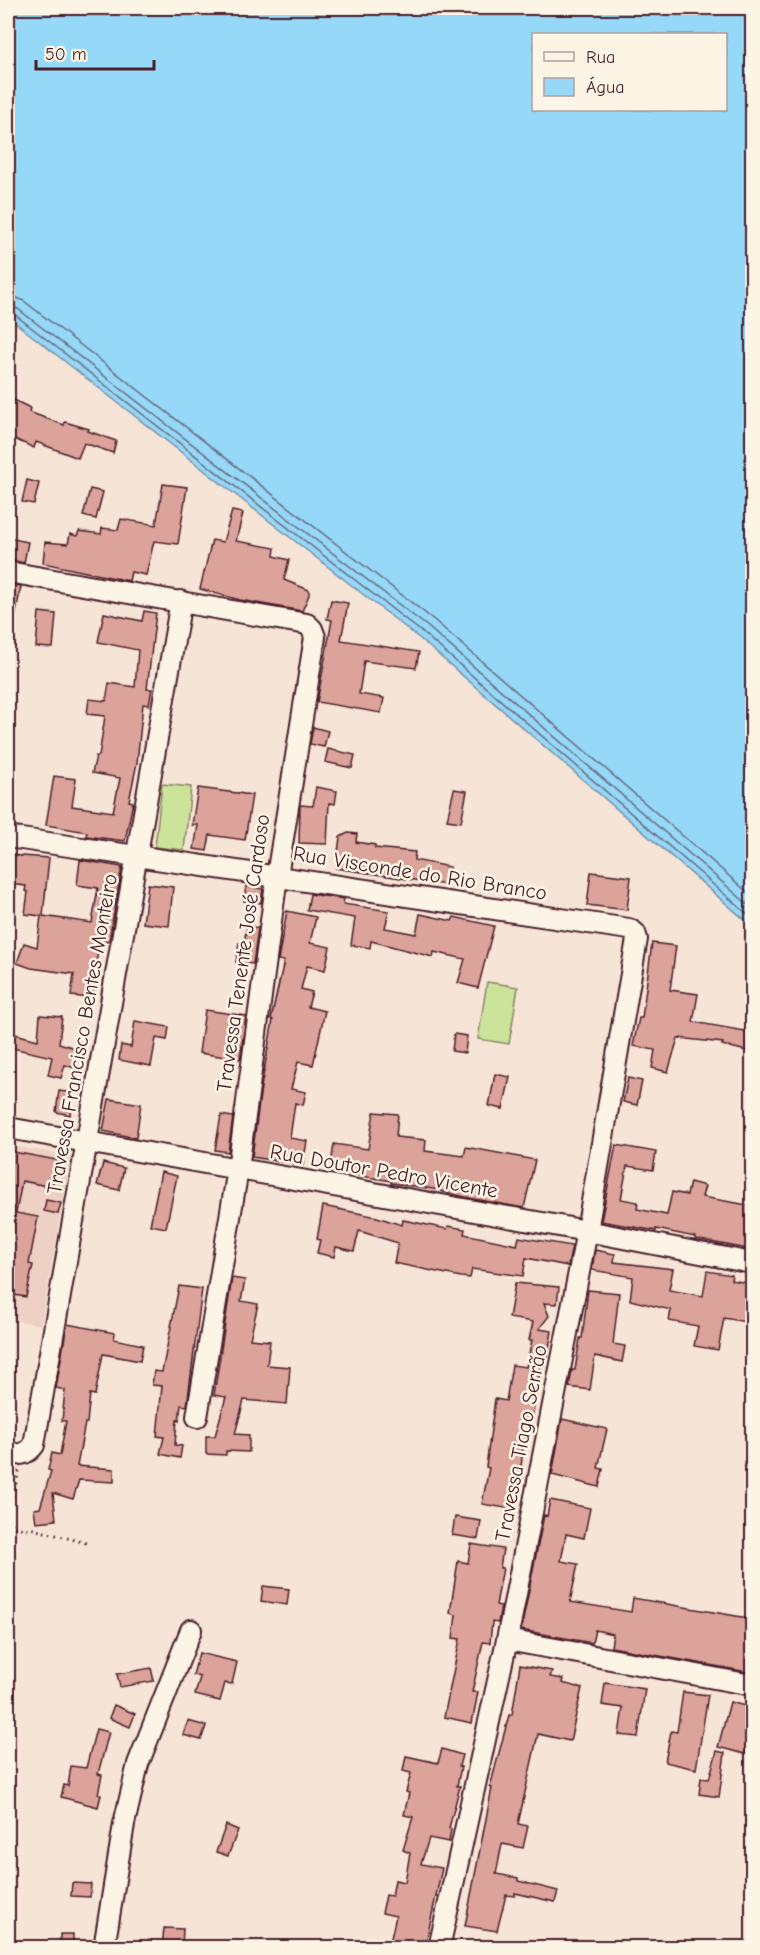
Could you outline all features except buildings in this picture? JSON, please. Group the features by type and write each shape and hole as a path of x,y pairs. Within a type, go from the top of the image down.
{"street":[{"name":"Travessa Tenente José Cardoso","path":"8,572 307,624 315,637 277,876 238,1169 197,1417"},
{"name":"Travessa Francisco Bentes Monteiro","path":"14,1455 30,1450 34,1445 181,601"},
{"name":"Rua Visconde do Rio Branco","path":"8,837 629,929 635,933 637,945"},
{"name":"Travessa Tiago Serrão","path":"439,1947 507,1640 586,1231 637,945"},
{"name":"Rua Doutor Pedro Vicente","path":"8,1128 753,1263"},
{"path":"104,1947 124,1824 138,1764 191,1630"},
{"path":"507,1640 753,1684"}],"path":[{"path":"14,1455 17,1484 8,1516 14,1528 33,1529 90,1544"}],"shaded area":[{"path":"8,1145 71,1156 41,1325 8,1319"}],"green space":[{"path":"162,784 191,787 184,850 155,847"},
{"path":"487,982 518,987 509,1044 478,1039"}],"water":[{"path":"8,8 752,8 752,926 419,638 8,317"}]}
